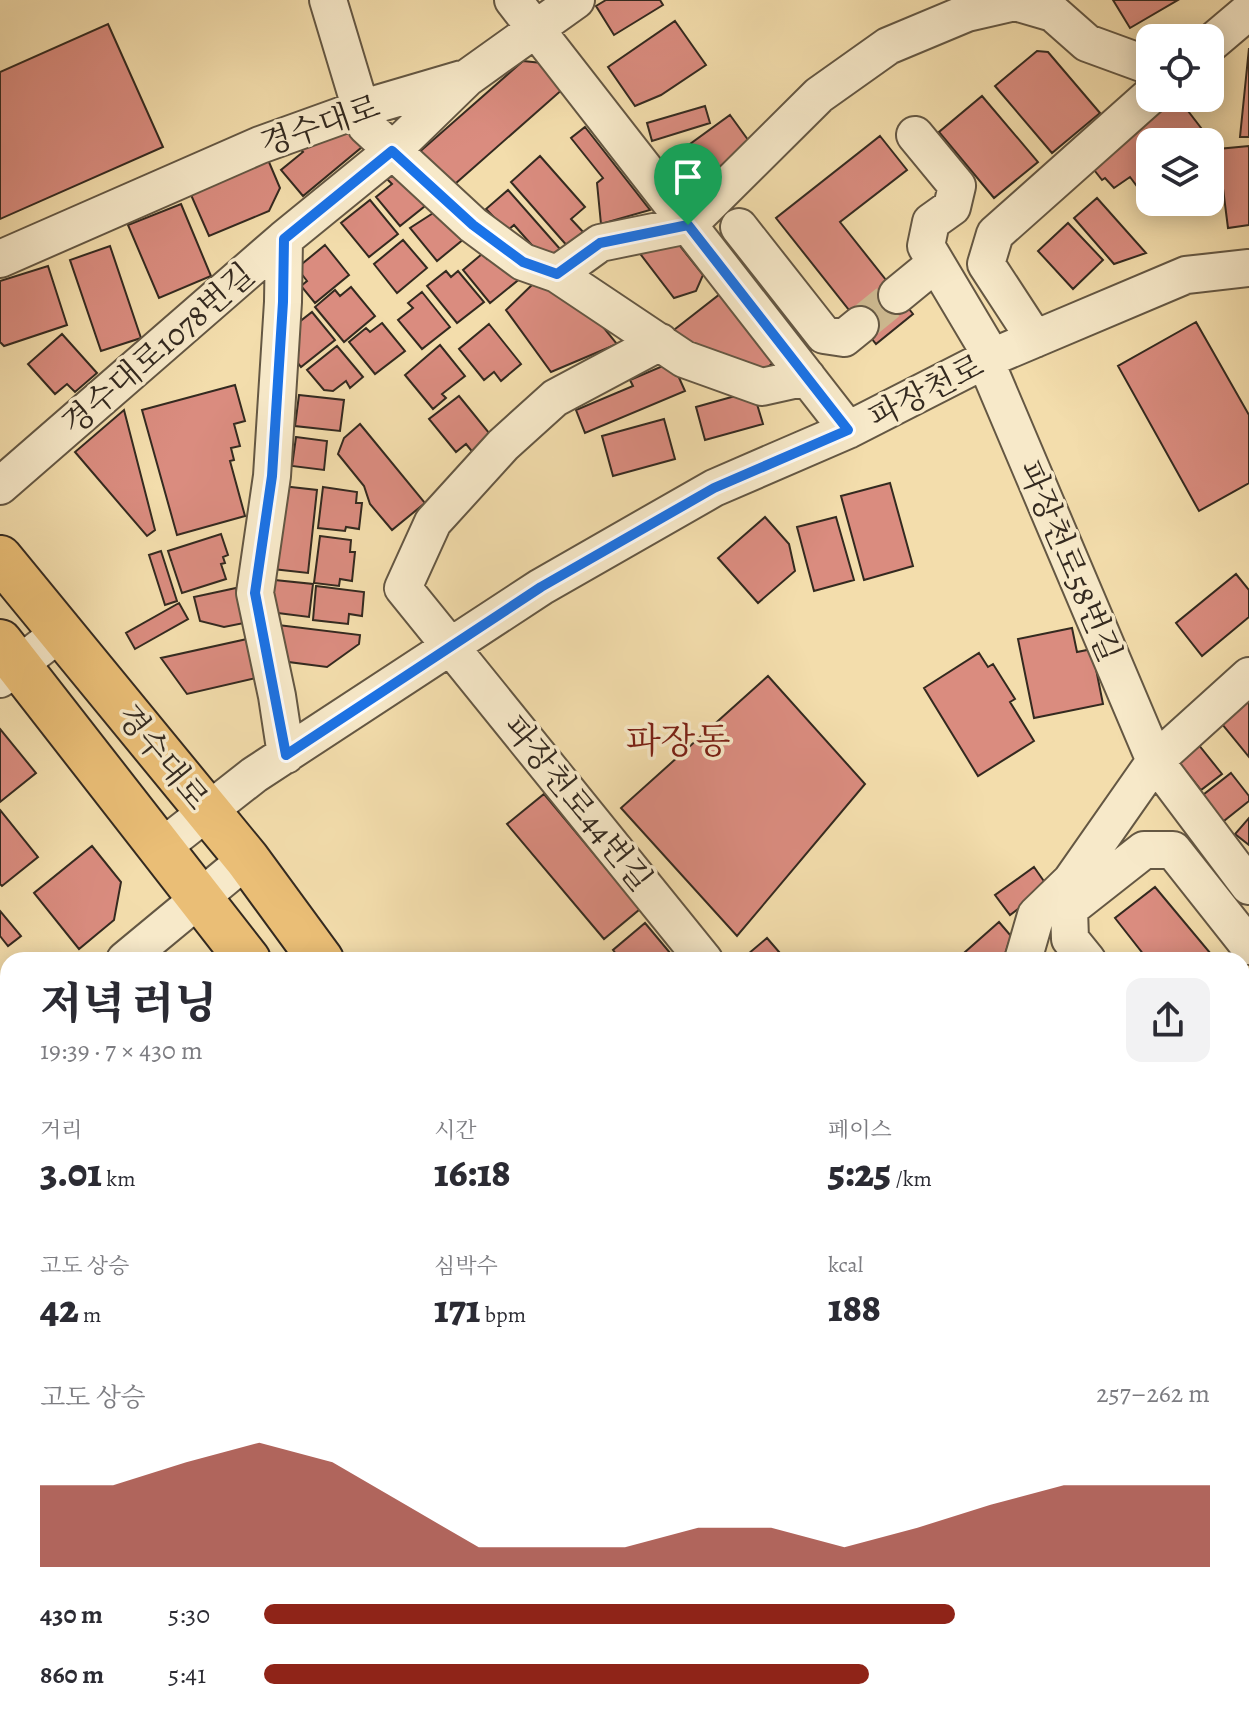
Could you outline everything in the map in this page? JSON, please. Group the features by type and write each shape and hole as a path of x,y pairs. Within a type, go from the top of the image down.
{"main road":[{"name":"경수대로","path":"0,558 247,859 315,952"},
{"name":"경수대로","path":"6,662 161,848 242,952"}],"street":[{"path":"328,0 366,126 473,225 523,262 557,274 684,359 762,387 807,377"},
{"name":"경수대로1078번길","path":"0,486 284,239 392,151 467,78 524,13 576,0"},
{"path":"557,274 600,243 688,225 819,95 888,46 967,13 1015,2 1053,13 1087,43 1136,61"},
{"path":"1224,32 1249,11"},
{"path":"524,13 848,430"},
{"name":"경수대로","path":"0,259 260,145 360,109 467,78"},
{"path":"1035,339 986,264 995,234 1136,108"},
{"path":"897,295 936,263 926,246 931,222 952,207 957,186 915,135"},
{"path":"739,227 824,335 844,338 860,325"},
{"path":"284,239 272,476 255,593 286,755"},
{"name":"파장천로58번길","path":"936,263 989,359 1155,761 1249,886"},
{"name":"파장천로","path":"161,848 254,775 451,645 541,587 714,488 848,430 989,359 1186,275 1249,268"},
{"path":"451,645 403,588 433,522 494,454 555,398 660,342"},
{"path":"6,662 61,632"},
{"name":"파장천로44번길","path":"451,645 698,952"},
{"path":"1025,952 1036,915 1071,881 1155,761 1249,676"},
{"path":"1081,952 1070,939 1069,909 1144,850 1173,850 1249,946"},
{"path":"135,952 247,859"}],"building":[{"path":"606,0 660,0 663,5 614,35 596,6"},
{"path":"1113,0 1178,0 1136,24 1130,28"},
{"path":"675,21 706,65 661,95 635,106 608,67"},
{"path":"108,24 163,147 0,219 0,72"},
{"path":"1249,48 1249,137 1240,137"},
{"path":"1037,51 1048,52 1100,113 1052,153 995,86"},
{"path":"523,61 542,63 564,88 447,191 416,155"},
{"path":"982,96 1038,162 994,198 939,132"},
{"path":"705,106 710,123 652,141 647,123"},
{"path":"1150,112 1189,112 1201,128 1137,128 1134,124"},
{"path":"730,115 751,144 700,181 679,152"},
{"path":"350,119 368,142 303,196 281,170 303,152 296,144"},
{"path":"585,127 650,210 601,224 597,183 603,178 571,138"},
{"path":"1136,132 1136,185 1130,177 1114,188 1105,178 1102,180 1091,166"},
{"path":"880,136 907,170 840,222 913,314 876,344 776,218"},
{"path":"1249,146 1249,225 1228,228 1224,196 1224,148"},
{"path":"266,155 280,188 269,211 209,236 188,188"},
{"path":"540,156 585,207 571,219 585,234 569,248 511,182"},
{"path":"402,167 430,202 400,226 376,197 392,184 387,179"},
{"path":"508,190 560,249 546,261 514,225 507,231 486,209"},
{"path":"1097,198 1146,253 1114,264 1074,218"},
{"path":"370,200 398,234 369,257 341,223"},
{"path":"181,204 211,276 159,298 128,225"},
{"path":"441,208 465,238 437,261 410,228"},
{"path":"1068,223 1103,260 1073,289 1038,251"},
{"path":"657,236 666,248 676,241 703,275 696,291 674,298 638,251"},
{"path":"403,240 427,268 397,293 374,264"},
{"path":"325,245 349,275 315,303 301,286 307,281 297,268"},
{"path":"110,246 141,338 101,351 70,260"},
{"path":"499,249 522,277 490,303 463,270 482,254 487,259"},
{"path":"48,266 67,325 4,346 0,342 0,281"},
{"path":"446,271 451,277 458,271 484,302 457,323 427,286"},
{"path":"534,283 564,292 591,312 617,344 551,372 506,310"},
{"path":"351,287 375,316 344,342 315,307 335,290 340,296"},
{"path":"422,292 450,327 422,349 398,320 413,308 408,303"},
{"path":"720,294 774,362 758,375 670,333"},
{"path":"312,312 335,340 301,367 288,350 284,334"},
{"path":"1196,322 1249,415 1249,483 1199,511 1118,366"},
{"path":"382,323 405,351 375,374 349,342 366,328 370,332"},
{"path":"489,324 521,364 501,381 494,372 484,380 459,349"},
{"path":"62,334 97,373 75,392 67,384 55,394 28,364"},
{"path":"440,345 465,376 442,394 446,398 433,409 405,375"},
{"path":"337,346 363,377 350,388 346,381 333,391 324,390 307,370"},
{"path":"672,362 685,391 585,433 576,410 633,386 630,380"},
{"path":"235,385 245,421 234,424 240,446 231,448 234,460 230,461 245,516 177,535 142,410"},
{"path":"753,391 763,424 705,440 696,407"},
{"path":"299,395 344,400 340,431 295,426"},
{"path":"459,396 494,439 475,455 466,444 456,452 429,419"},
{"path":"124,410 155,530 147,536 75,452"},
{"path":"664,419 675,459 613,476 602,436"},
{"path":"360,424 425,503 392,530 370,504 364,486 338,454 344,438"},
{"path":"296,437 327,441 324,470 292,466"},
{"path":"890,483 913,566 864,580 841,496"},
{"path":"282,486 317,490 308,573 273,569"},
{"path":"323,487 357,492 356,503 362,503 359,529 318,528"},
{"path":"765,517 789,544 795,571 758,603 718,558"},
{"path":"836,517 854,580 814,591 797,527"},
{"path":"221,534 228,555 223,557 225,563 221,564 226,579 182,593 168,551"},
{"path":"320,536 351,540 350,552 355,552 352,581 340,579 339,586 314,583"},
{"path":"161,551 177,601 165,605 149,555"},
{"path":"1236,574 1249,590 1249,617 1202,656 1176,623"},
{"path":"265,579 313,584 309,617 270,612"},
{"path":"316,586 364,592 362,616 349,614 348,624 313,620"},
{"path":"236,588 244,623 224,627 200,621 194,597"},
{"path":"179,603 188,619 135,649 126,633"},
{"path":"278,625 360,635 359,644 327,667 281,661"},
{"path":"1072,628 1077,652 1092,649 1103,704 1034,718 1018,639"},
{"path":"247,639 256,678 187,694 161,658"},
{"path":"979,653 988,667 993,664 1015,699 1010,702 1034,741 978,776 924,688"},
{"path":"768,676 865,784 737,936 621,808"},
{"path":"1243,697 1249,704 1249,757 1217,718"},
{"path":"0,729 36,773 0,802"},
{"path":"1190,734 1222,774 1201,790 1174,756"},
{"path":"1231,773 1249,796 1249,801 1215,828 1194,802"},
{"path":"544,794 640,909 604,939 507,824"},
{"path":"0,810 38,857 2,886 0,884"},
{"path":"1249,818 1249,845 1235,834"},
{"path":"92,846 121,882 114,920 79,949 34,893"},
{"path":"1034,867 1048,887 1010,915 995,895"},
{"path":"1155,887 1209,952 1142,952 1115,918"},
{"path":"0,911 21,936 8,946 0,936"},
{"path":"999,922 1011,936 1006,952 965,952"},
{"path":"645,923 669,952 615,952 613,950"},
{"path":"767,938 779,952 750,952"}],"tunnel":[{"path":"860,325 897,295"}],"district":[{"name":"파장동","path":"678,740"}],"route":[{"path":"392,151 473,225 523,262 557,274 600,243 688,225 848,430 714,488 541,587 286,755 255,593 272,476 284,239 392,151"}]}
